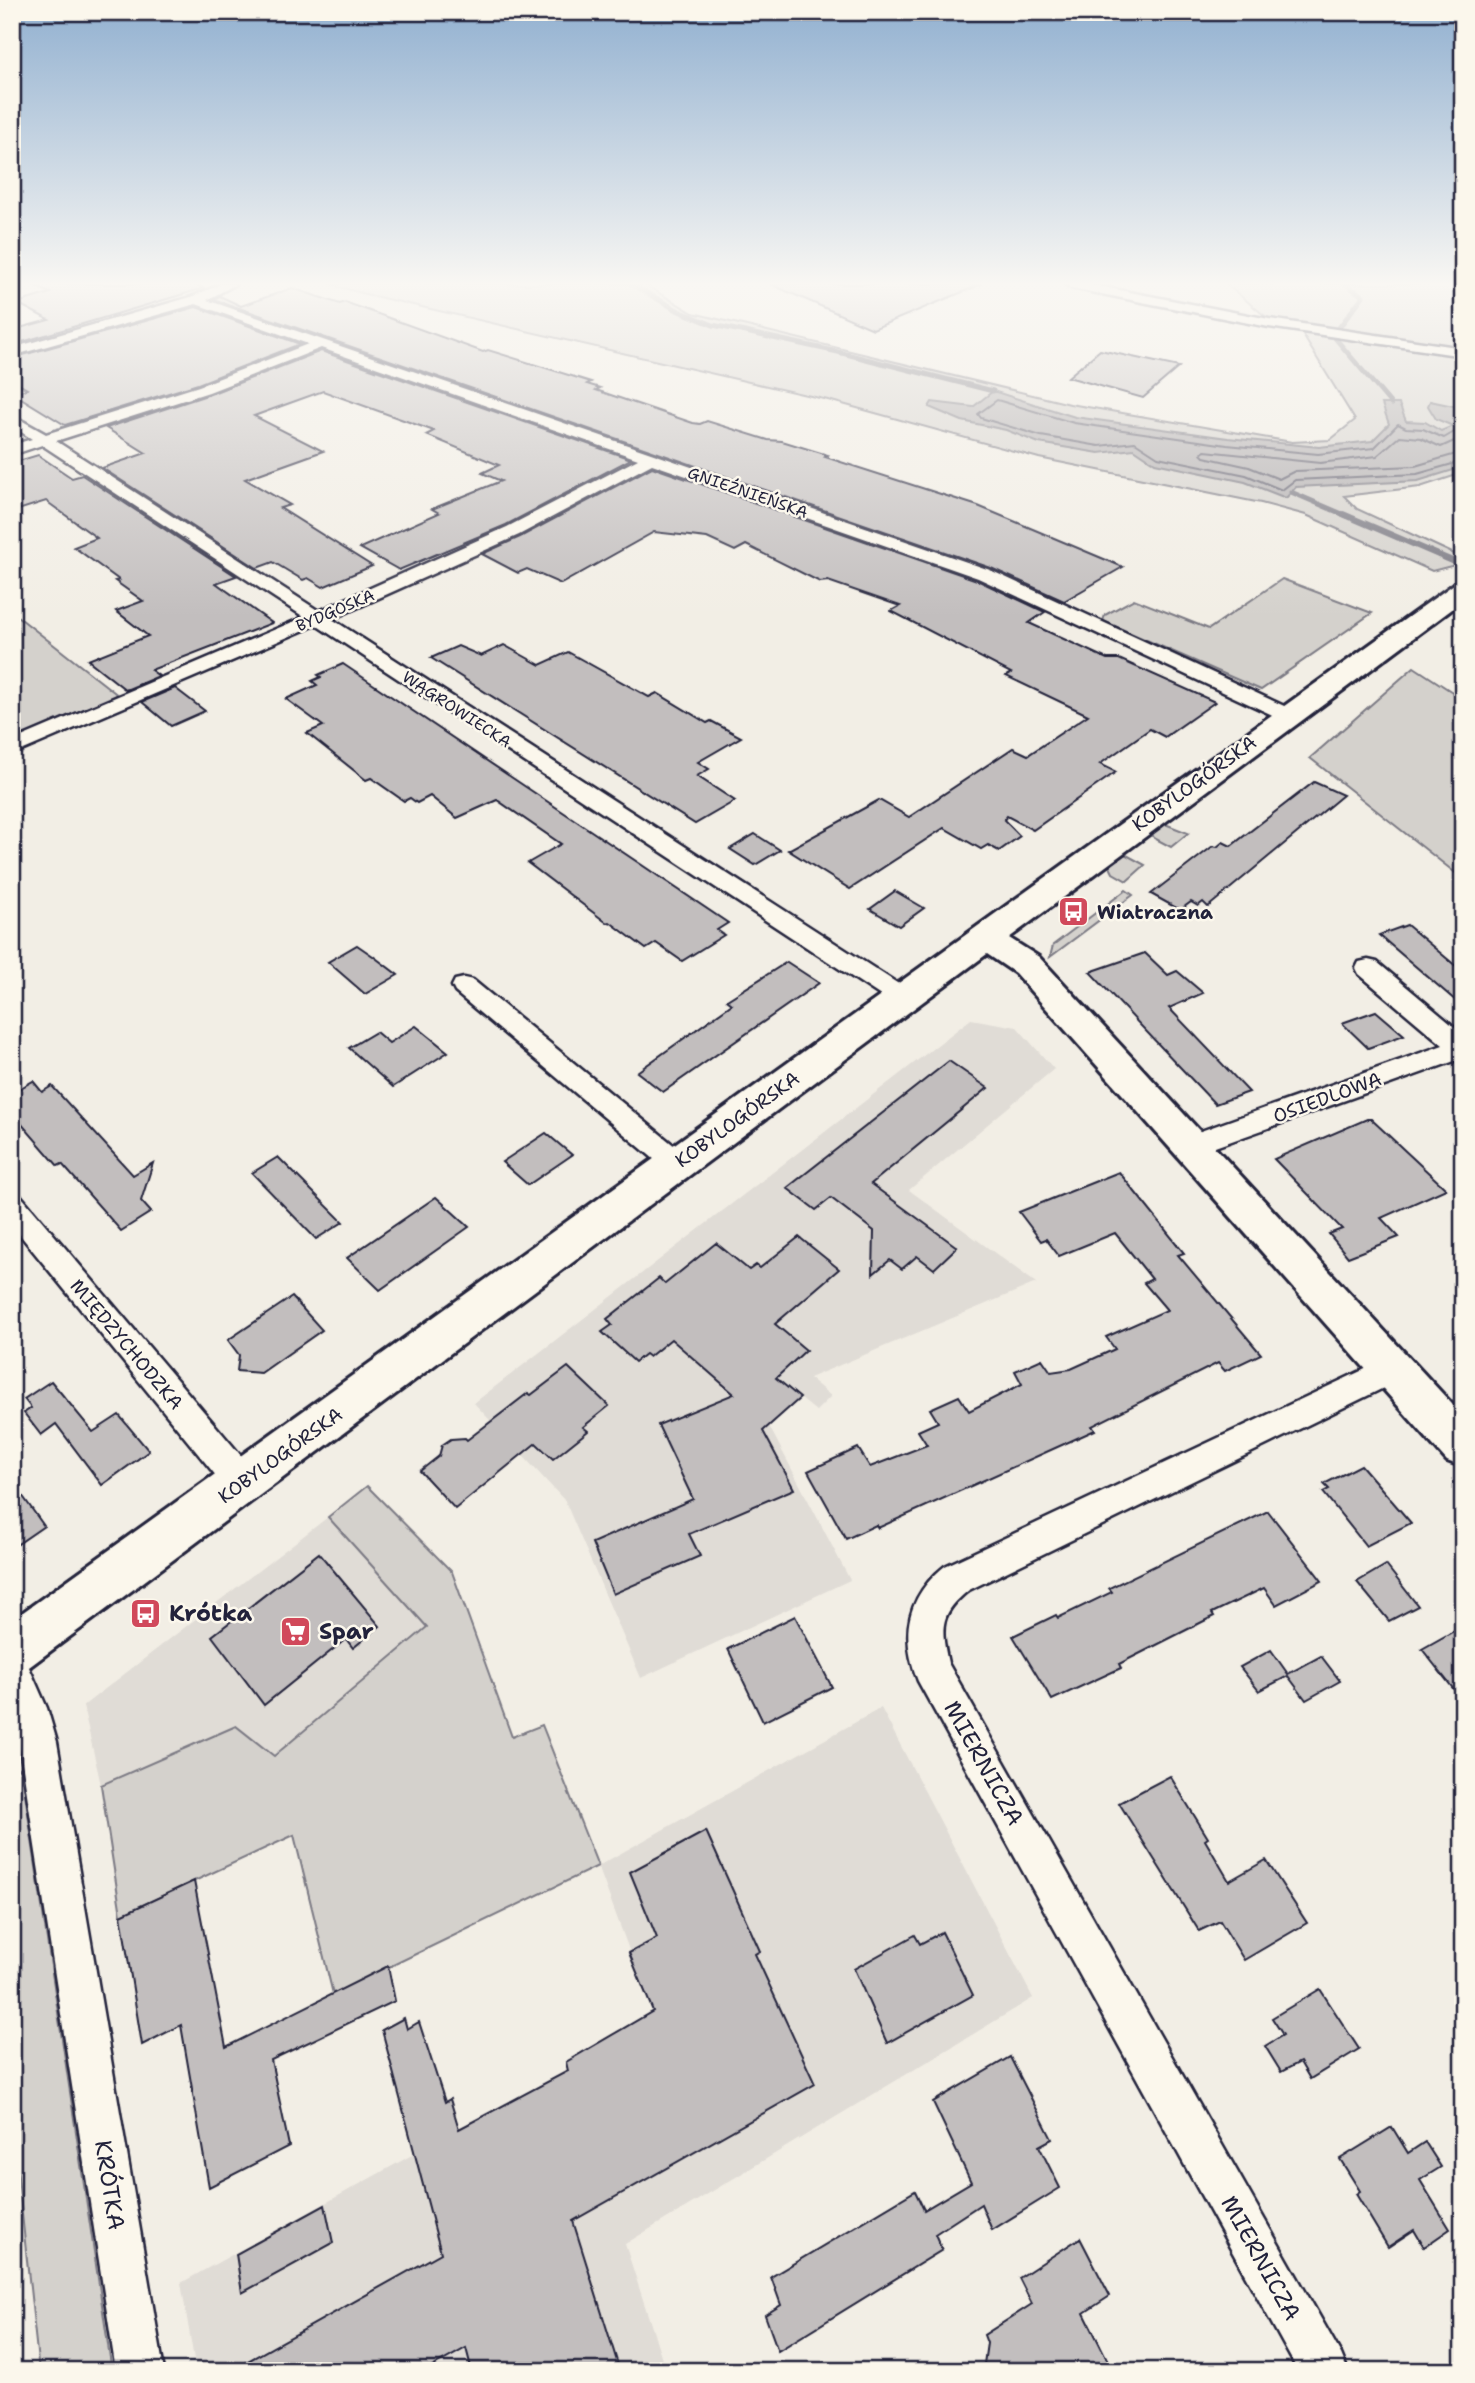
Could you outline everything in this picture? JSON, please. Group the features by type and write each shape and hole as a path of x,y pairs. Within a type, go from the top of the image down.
{"street":[{"path":"12,450 182,395"},
{"name":"GNIEŹNIEŃSKA","path":"468,395 984,575 1288,715"},
{"name":"WĄGROWIECKA","path":"12,419 902,998"},
{"name":"BYDGOSKA","path":"12,749 513,531 651,458"},
{"name":"KOBYLOGÓRSKA","path":"12,1650 1463,589"},
{"path":"984,937 1027,965 1463,1447"},
{"name":"OSIEDLOWA","path":"1368,968 1463,1048"},
{"path":"464,986 677,1163"},
{"name":"OSIEDLOWA","path":"1191,1145 1463,1048"},
{"name":"MIĘDZYCHODZKA","path":"12,1205 242,1482"},
{"name":"MIERNICZA","path":"1324,2371 931,1668 923,1632 929,1607 940,1590 957,1578 1393,1369"},
{"name":"KRÓTKA","path":"12,1671 29,1708 38,1742 140,2371"}],"shaded area":[{"path":"807,395 1034,395 1070,404 1292,442 1330,440 1355,420 1340,395 1463,395 1463,473 1420,487 1344,496 1357,509 1463,558 1463,563 1432,571 1306,515 1261,503 1039,458"},
{"path":"1282,579 1372,613 1261,690 1103,621 1105,615 1134,599 1209,629"},
{"path":"12,612 119,696 12,741"},
{"path":"1414,667 1463,699 1463,879 1310,758"},
{"path":"1165,824 1188,833 1171,847 1154,838 1151,832 1157,825"},
{"path":"1121,852 1145,865 1127,881 1113,873 1110,867"},
{"path":"1126,890 1133,895 1050,957 1053,945"},
{"path":"971,1019 1017,1027 1054,1069 909,1190 1036,1283 809,1378 831,1396 816,1411 800,1398 769,1426 850,1580 641,1678 565,1501 474,1403"},
{"path":"367,1486 452,1572 512,1737 542,1725 598,1866 333,1994 294,1835 121,1915 101,1785 236,1726 274,1756 427,1627 328,1517"},
{"path":"328,1517 428,1627 274,1757 236,1726 101,1785 83,1706"},
{"path":"881,1708 1033,1998 625,2244 666,2371 196,2371 181,2283 568,2071 566,2062 652,2012 598,1866"},
{"path":"21,1767 112,2371 39,2371 12,2122 12,1773"}],"water":[{"path":"988,395 1006,395 1075,417 1228,438 1319,447 1372,441 1389,424 1382,404 1399,404 1406,421 1425,422 1441,431 1453,426 1436,419 1428,406 1430,401 1463,408 1463,467 1418,481 1296,487 1286,498 1245,482 1155,463 1134,449 1099,453 1039,443 1006,430 962,421 929,407 932,402 973,407"}],"building":[{"path":"17,395 162,395 65,425"},
{"path":"206,395 311,395 254,416 323,451 245,479 290,505 280,508 372,566 323,587 308,578 303,580 273,562 257,568 102,468 146,453 106,428"},
{"path":"335,395 448,395 631,459 506,525 399,570 360,548 439,513 432,509 501,481 482,473 499,465 426,435 434,431"},
{"path":"491,395 611,395 693,423 707,421 768,440 782,441 978,506 1123,567 1064,601 991,568"},
{"path":"38,455 72,478 82,475 236,576 216,583 272,623 151,670 159,676 126,690 88,660 148,636 116,611 143,601 74,547 97,538 46,501 12,512 12,463"},
{"path":"652,467 977,580 1045,612 1029,623 1107,659 1119,659 1215,702 1165,737 1150,729 1100,764 1116,772 1033,830 1007,816 1004,820 1020,836 999,851 988,845 981,849 944,828 850,889 788,850 879,800 909,817 1013,748 1028,755 1088,715 1006,676 1011,673 891,611 900,606 828,581 820,582 746,545 735,551 707,538 654,532 561,584 527,569 518,573 482,554 520,537"},
{"path":"504,645 540,665 568,652 649,697 657,693 707,723 711,721 741,737 698,762 709,769 697,776 735,801 695,824 431,658 458,646 481,656"},
{"path":"343,664 728,923 717,930 724,935 682,961 656,943 646,949 528,863 561,844 497,800 457,818 430,796 417,803 410,798 404,801 371,778 366,780 307,733 323,726 286,699 317,685 312,681 321,677 318,675"},
{"path":"175,688 205,711 171,726 142,702"},
{"path":"1314,782 1343,795 1208,907 1203,902 1198,906 1191,902 1180,910 1151,894 1213,846 1217,847 1223,842 1231,846"},
{"path":"755,834 780,850 755,865 730,849"},
{"path":"895,891 924,908 899,926 870,909"},
{"path":"1407,925 1463,972 1463,1007 1379,935"},
{"path":"357,945 398,975 365,994 328,962"},
{"path":"1145,953 1168,975 1177,971 1203,993 1169,1008 1249,1092 1215,1104 1090,972"},
{"path":"787,962 819,983 663,1092 637,1072 732,1004 727,1000"},
{"path":"1376,1011 1404,1035 1368,1048 1342,1023"},
{"path":"416,1026 448,1052 393,1087 349,1048 376,1032 389,1043"},
{"path":"949,1061 988,1088 871,1184 957,1247 934,1269 917,1256 902,1269 890,1260 873,1274 874,1231 831,1198 816,1210 787,1188"},
{"path":"33,1081 42,1092 52,1086 133,1175 153,1163 141,1201 151,1212 121,1231 62,1164 58,1166 12,1113 12,1093"},
{"path":"1371,1119 1446,1189 1381,1218 1399,1237 1348,1257 1329,1234 1342,1229 1274,1159"},
{"path":"546,1133 572,1155 528,1185 502,1162"},
{"path":"278,1157 343,1222 316,1239 252,1173"},
{"path":"1119,1172 1184,1253 1178,1255 1261,1354 1225,1371 1218,1363 1092,1426 1095,1430 878,1528 876,1525 846,1539 808,1471 858,1448 870,1467 927,1445 918,1431 938,1422 930,1409 959,1396 969,1411 1022,1384 1015,1371 1042,1359 1051,1372 1071,1369 1115,1349 1106,1337 1167,1310 1144,1283 1152,1279 1115,1233 1059,1256 1046,1239 1041,1241 1019,1212"},
{"path":"436,1197 469,1227 380,1290 347,1258"},
{"path":"799,1237 839,1269 775,1324 806,1350 776,1378 800,1398 763,1431 794,1489 689,1534 700,1556 613,1594 592,1543 693,1499 658,1425 734,1394 671,1339 649,1357 645,1354 635,1362 602,1332 612,1325 607,1319 659,1278 665,1284 716,1243 749,1270 756,1265 760,1268"},
{"path":"292,1297 322,1330 261,1373 237,1371 239,1355 228,1340"},
{"path":"568,1367 609,1406 583,1427 588,1431 553,1459 536,1443 455,1509 420,1471 439,1456 442,1445 451,1439 467,1440 528,1393 531,1395"},
{"path":"51,1381 93,1432 119,1415 149,1451 102,1485 56,1424 41,1435 24,1413 31,1408 24,1399"},
{"path":"1361,1465 1411,1523 1366,1546 1323,1492 1329,1489 1324,1484"},
{"path":"12,1481 44,1526 12,1548"},
{"path":"1268,1511 1322,1581 1276,1605 1264,1588 1119,1664 1121,1668 1052,1700 1013,1636 1112,1592 1109,1588"},
{"name":"Spar","path":"319,1553 380,1626 353,1648 346,1639 264,1705 212,1636"},
{"path":"1386,1565 1418,1606 1389,1621 1357,1582"},
{"path":"795,1616 832,1687 763,1722 728,1649"},
{"path":"1463,1626 1463,1701 1422,1649"},
{"path":"1271,1650 1288,1674 1321,1656 1340,1681 1306,1700 1288,1676 1259,1691 1240,1667"},
{"path":"1170,1776 1208,1838 1205,1840 1229,1881 1266,1860 1307,1923 1244,1960 1220,1921 1199,1931 1119,1803"},
{"path":"706,1831 760,1951 755,1954 815,2084 573,2221 620,2371 472,2371 466,2348 425,2371 230,2371 441,2253 382,2030 404,2018 407,2029 419,2022 445,2102 450,2099 459,2129 568,2071 566,2062 653,2011 629,1953 657,1938 630,1872"},
{"path":"194,1881 226,2047 388,1966 395,2001 271,2060 289,2146 209,2187 181,2025 142,2045 121,1915"},
{"path":"942,1932 973,1995 887,2043 854,1969 915,1935 920,1944"},
{"path":"1320,1989 1359,2049 1310,2079 1300,2062 1281,2072 1265,2046 1283,2035 1272,2018"},
{"path":"1010,2057 1052,2139 1039,2146 1060,2188 992,2230 981,2204 935,2234 942,2250 778,2351 765,2315 781,2305 771,2277 915,2191 924,2210 971,2182 933,2102"},
{"path":"1392,2127 1408,2153 1425,2142 1441,2167 1420,2180 1450,2229 1424,2247 1414,2230 1388,2247 1356,2194 1360,2191 1340,2159"},
{"path":"325,2205 333,2243 242,2293 236,2254"},
{"path":"1080,2238 1110,2296 1084,2313 1113,2371 983,2371 987,2343 984,2335 1032,2304 1019,2278"}],"waterway":[{"path":"1384,395 1391,404"},
{"path":"1291,492 1347,516"},
{"path":"1343,514 1457,563"}],"place":[{"name":"Wiatraczna","path":"1074,912"},
{"name":"Krótka","path":"146,1613"},
{"name":"Spar","path":"296,1631"}]}
